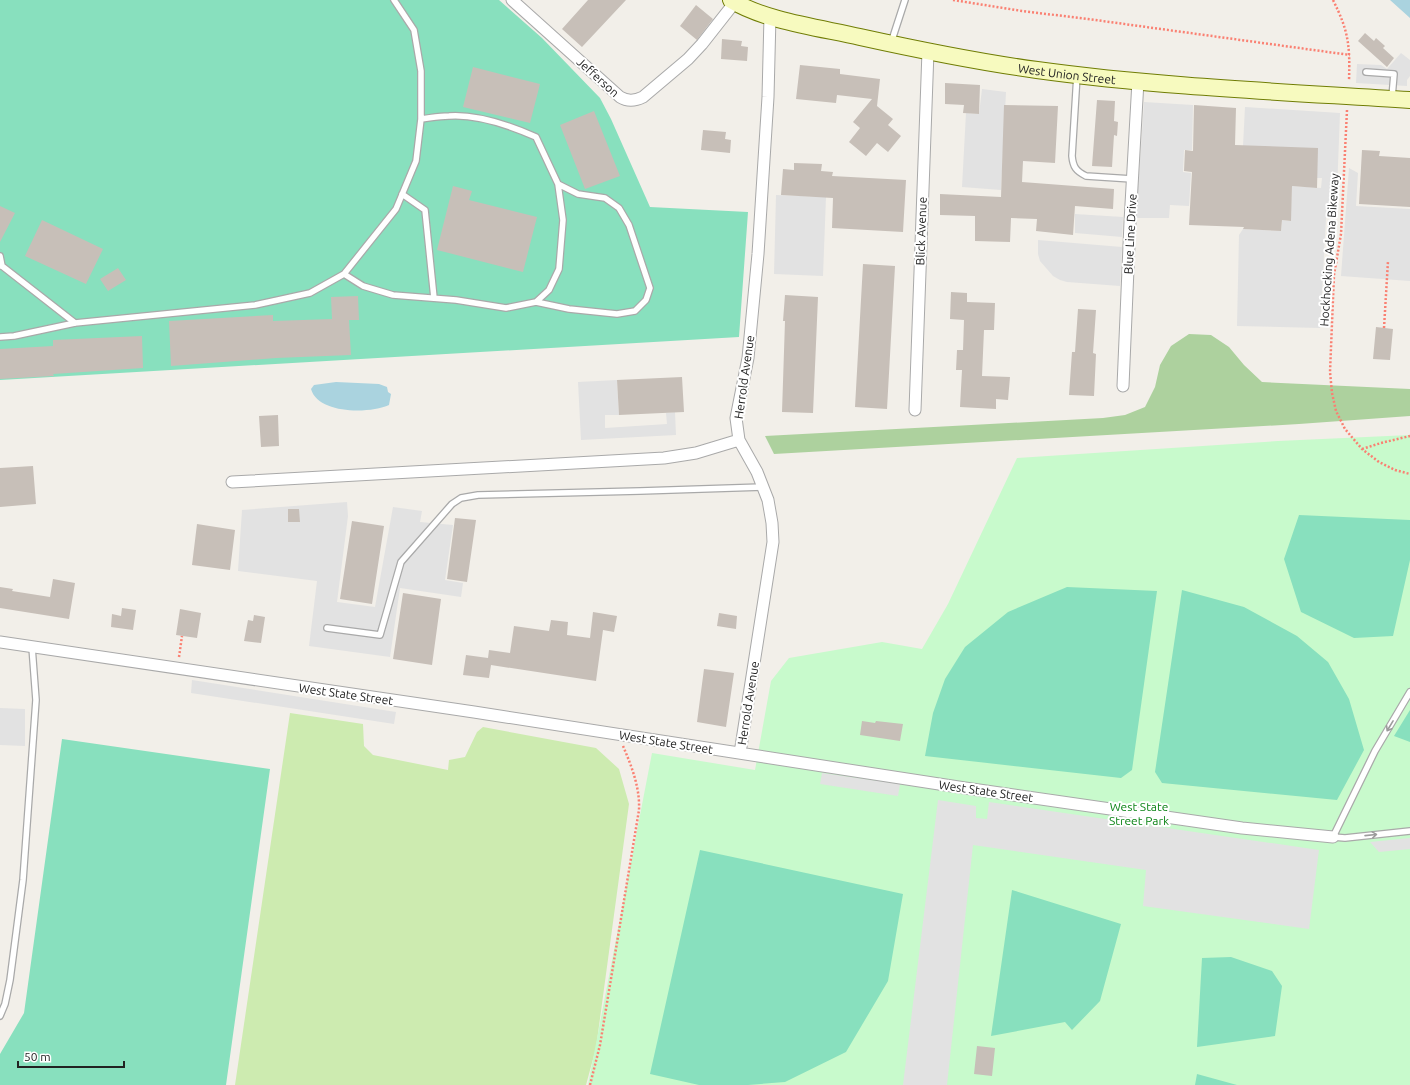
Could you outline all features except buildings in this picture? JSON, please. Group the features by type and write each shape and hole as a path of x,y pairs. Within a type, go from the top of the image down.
{"main road":[{"name":"West Union Street","path":"733,1 753,11 770,16 891,44 1036,70 1138,81 1410,100"}],"street":[{"name":"Jefferson","path":"512,0 620,97 632,101 644,97 688,59 702,44 733,1"},
{"name":"Herrold Avenue","path":"740,753 773,542 770,511 763,487 739,440 736,418 747,363 758,254 767,108 770,16"},
{"name":"Blick Avenue","path":"916,410 928,51"},
{"name":"Blue Line Drive","path":"1123,386 1138,81"},
{"path":"232,482 664,458 696,453 739,440"},
{"name":"West State Street","path":"0,642 623,735 964,788 1242,828 1333,837"}],"lane":[{"path":"0,337 14,336 75,323 255,305 310,293 344,274 396,209 416,160 421,119 421,71 414,30 394,0"},
{"path":"891,44 904,0"},
{"path":"1366,72 1394,74 1392,99"},
{"path":"1077,75 1072,163 1079,173 1086,176 1132,179"},
{"path":"421,119 450,116 467,117 508,125 536,137 558,184 564,220 559,269 549,290 536,302"},
{"path":"344,274 363,286 393,295 456,300 506,308 536,302 569,309 617,314 635,311 646,300 650,288 629,225 619,208 605,198 578,194 558,184"},
{"path":"402,194 425,210 434,298"},
{"path":"0,256 1,266 75,323"},
{"path":"327,628 380,635 401,562 452,504 461,498 478,495 640,492 763,487"},
{"path":"0,1016 6,1004 23,880 36,700 32,647"},
{"path":"1410,692 1375,751 1333,837 1345,838 1410,831"}],"path":[{"path":"953,0 1022,11 1350,55"},
{"path":"1333,0 1346,30 1350,55 1349,84"},
{"name":"Hockhocking Adena Bikeway","path":"1347,108 1341,234 1334,275 1330,372 1332,393 1336,411 1345,429 1362,450 1390,468 1410,474"},
{"path":"1384,328 1388,261"},
{"path":"1362,450 1380,442 1410,436"},
{"path":"178,658 182,636"},
{"path":"590,1085 600,1045 639,810 636,782 622,743 623,735"}],"green space":[{"path":"0,0 499,0 542,38 600,98 611,119 650,207 748,212 739,337 0,380"},
{"path":"1189,334 1211,335 1229,347 1244,365 1262,382 1410,389 1410,416 1299,424 774,454 765,436 1103,418 1125,415 1145,407 1155,387 1160,365 1171,346"},
{"name":"West State Street Park","path":"1410,435 1410,1085 588,1085 652,753 755,770 771,681 789,658 882,642 922,649 948,604 1017,458 1278,441"},
{"path":"1299,515 1410,520 1410,560 1393,636 1354,638 1301,612 1284,559"},
{"path":"1067,587 1157,591 1132,770 1121,778 925,756 933,713 945,679 965,647 1008,612"},
{"path":"1182,590 1244,607 1297,636 1328,662 1349,699 1364,750 1337,800 1162,783 1155,772"},
{"path":"1410,710 1410,742 1394,736"},
{"path":"290,713 363,724 364,746 373,755 448,770 449,760 465,757 477,732 483,727 596,748 619,769 629,804 596,1048 586,1085 235,1085"},
{"path":"62,739 270,769 226,1085 0,1085 0,1054 24,1013"},
{"path":"700,850 903,894 888,981 846,1052 785,1082 748,1085 699,1085 650,1074"},
{"path":"1012,890 1121,924 1100,1001 1072,1030 1065,1022 991,1036"},
{"path":"1231,957 1272,971 1282,986 1275,1036 1197,1047 1202,958"},
{"path":"1197,1074 1237,1085 1195,1085"}],"shaded area":[{"path":"1401,53 1410,60 1410,76 1407,80 1407,86 1356,83 1357,64 1381,65 1387,69"},
{"path":"982,89 1006,92 1001,190 962,187 966,113 979,114"},
{"path":"1144,102 1193,105 1192,150 1184,150 1183,172 1191,173 1189,206 1170,205 1169,218 1136,218"},
{"path":"1245,107 1340,113 1336,218 1326,218 1320,328 1237,326 1239,235 1243,229 1281,231 1282,220 1290,221 1292,186 1321,188 1322,178 1317,178 1243,146"},
{"path":"1349,168 1358,173 1356,206 1410,209 1410,281 1341,276"},
{"path":"776,195 826,197 823,276 774,274"},
{"path":"1075,214 1123,217 1122,237 1075,233"},
{"path":"1038,240 1122,247 1120,286 1067,282 1060,280 1053,276 1040,261 1038,254"},
{"path":"617,380 619,415 605,415 605,428 667,424 666,413 675,412 676,435 581,440 578,382"},
{"path":"347,502 348,516 337,602 375,607 393,507 422,511 420,522 453,525 445,580 463,583 461,597 400,588 390,657 309,646 317,581 238,571 242,510"},
{"path":"192,680 396,712 394,724 191,693"},
{"path":"0,708 25,709 25,746 0,745"},
{"path":"822,773 900,784 898,796 820,784"},
{"path":"938,800 976,806 976,818 987,819 989,802 1319,850 1309,929 1143,906 1146,870 973,845 947,1085 903,1085"},
{"path":"1410,838 1410,849 1379,852 1370,842"}],"water":[{"path":"1390,0 1410,0 1410,18"},
{"path":"336,382 379,384 387,387 388,392 391,394 389,405 369,410 345,410 323,403 316,397 311,389 314,385"}]}
